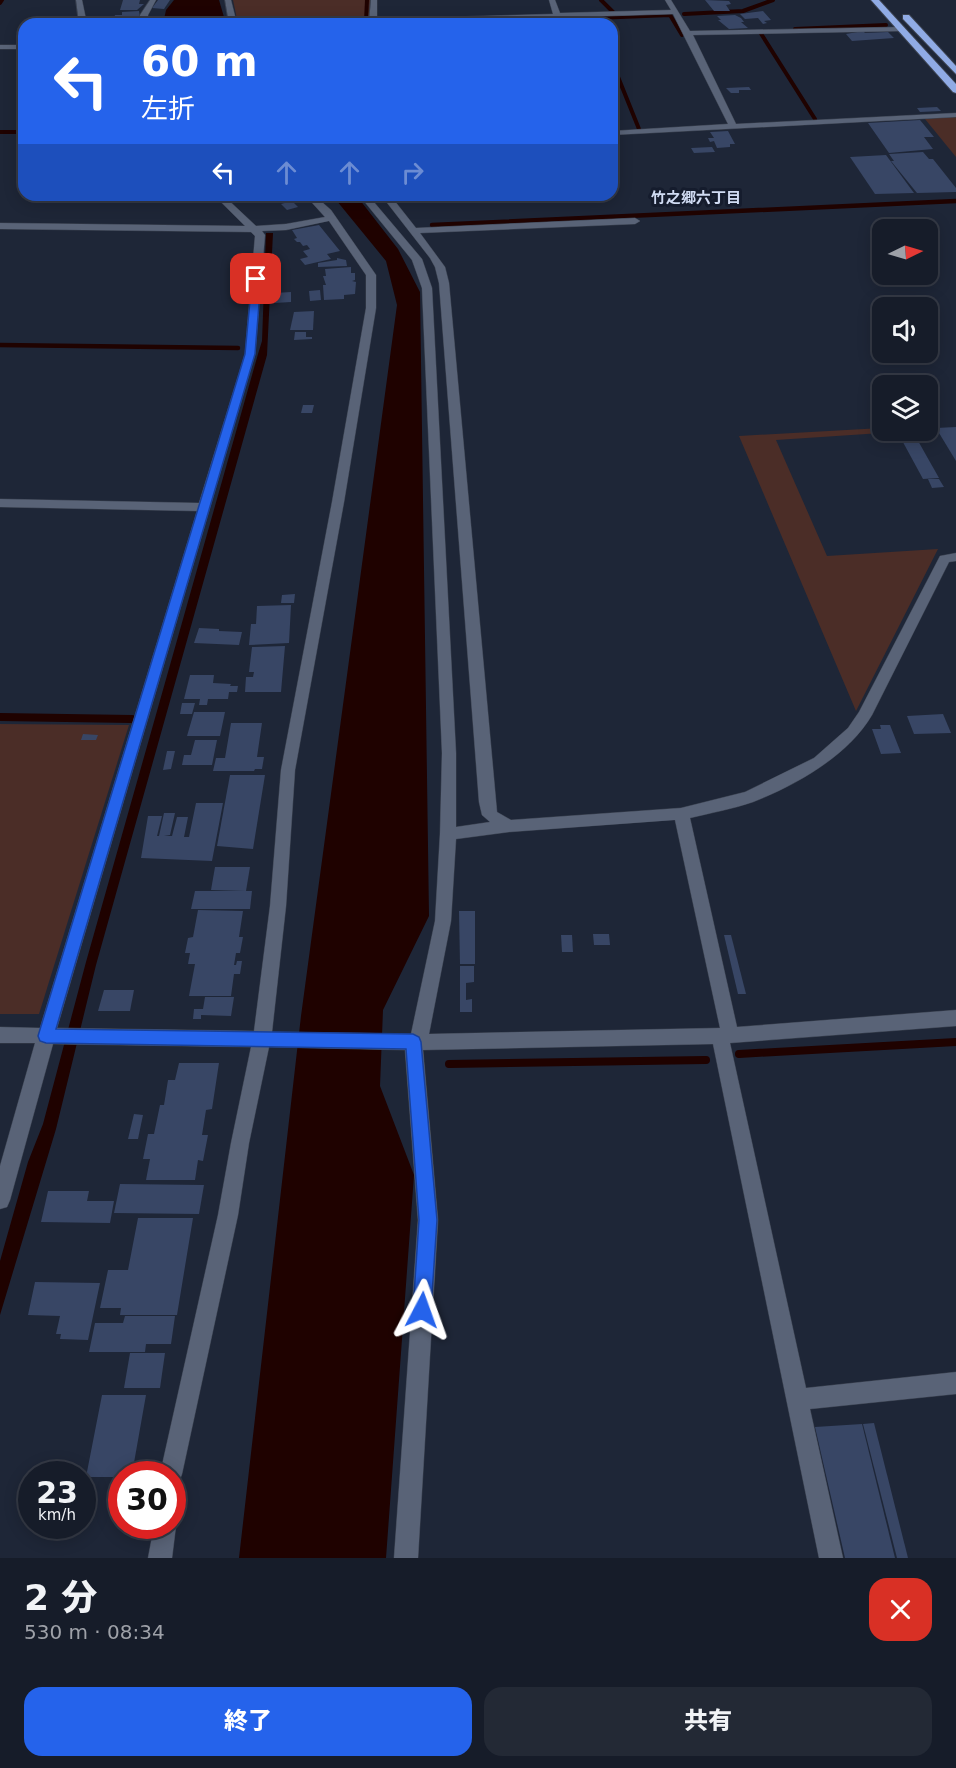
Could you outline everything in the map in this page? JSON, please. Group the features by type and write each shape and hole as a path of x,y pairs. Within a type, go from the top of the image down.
{"highway":[{"path":"875,0 956,90"},
{"path":"896,7 956,71"}],"street":[{"path":"79,0 82,18"},
{"path":"144,18 153,0"},
{"path":"228,0 232,18"},
{"path":"373,18 374,0"},
{"path":"552,0 558,17"},
{"path":"668,0 688,33 733,127"},
{"path":"546,18 676,12"},
{"path":"688,33 901,29"},
{"path":"0,47 18,47"},
{"path":"618,133 956,115"},
{"path":"0,1200 53,1036 252,345 260,235 225,201"},
{"path":"174,1461 228,1215 240,1143 262,1039 278,906 288,770 338,502 371,308 371,275 331,218 315,201"},
{"path":"323,201 331,218"},
{"path":"368,201 417,259 427,288 449,753 448,834 443,921 409,1042 428,1220 406,1558"},
{"path":"390,201 440,267 444,283 487,802 490,815 509,826"},
{"path":"0,226 255,229 286,227 331,218"},
{"path":"412,231 635,221"},
{"path":"0,503 205,507"},
{"path":"448,834 509,826 681,814 749,797 819,762 853,732 874,699 944,559 956,557"},
{"path":"681,814 831,1558"},
{"path":"0,1035 409,1042 725,1036 956,1018"},
{"path":"798,1401 956,1383"},
{"path":"160,1558 163,1539"}],"shaded area":[{"path":"174,0 219,0 224,18 164,18 166,10"},
{"path":"233,0 370,0 369,18 237,18"},
{"path":"956,116 956,157 925,119"},
{"path":"337,201 361,201 398,249 420,292 429,916 383,1010 380,1086 414,1175 386,1558 239,1558 301,1016 397,305 386,261"},
{"path":"266,233 273,233 267,355 96,965 56,1129 0,1315 0,1261 28,1162 43,1124 86,962 262,341"},
{"path":"872,429 872,434 776,440 827,556 938,549 856,711 739,436"},
{"path":"0,724 129,725 39,1014 0,1014"}],"building":[{"path":"123,0 140,0 139,4 144,4 137,10 120,10"},
{"path":"158,0 170,0 164,9 152,8"},
{"path":"705,0 729,1 731,4 726,5 730,11 714,11"},
{"path":"139,11 140,17 114,18 115,15 122,15 122,12"},
{"path":"763,11 771,20 764,21 767,23 763,24 758,18 745,19 740,14"},
{"path":"735,15 741,18 744,22 741,22 748,28 729,29 718,20 721,20 717,16"},
{"path":"863,31 865,33 888,32 894,38 852,41 846,34"},
{"path":"749,87 751,90 739,90 739,93 731,93 726,88"},
{"path":"937,107 941,111 920,112 917,108"},
{"path":"920,120 934,137 924,137 933,149 889,153 868,123"},
{"path":"728,131 735,144 730,144 730,147 717,148 714,141 710,142 708,138 714,138 710,132"},
{"path":"712,147 715,152 694,153 691,148"},
{"path":"923,152 929,159 933,159 956,188 956,192 917,193 891,161 894,161 889,154"},
{"path":"886,155 914,193 875,194 850,157"},
{"path":"292,201 298,207 287,210 281,204"},
{"path":"319,225 340,251 327,254 331,259 305,265 300,259 308,257 303,251 310,249 307,245 303,246 294,239 297,238 292,230"},
{"path":"337,258 346,260 347,266 318,267 318,263 337,260"},
{"path":"351,267 351,273 355,273 355,280 352,281 356,282 355,294 344,295 344,299 324,300 325,269"},
{"path":"320,290 321,300 310,301 309,291"},
{"path":"291,292 291,302 275,303 275,293"},
{"path":"314,311 313,330 290,330 294,312"},
{"path":"295,332 306,332 306,337 312,337 312,339 294,340"},
{"path":"303,405 314,405 312,413 301,413"},
{"path":"956,427 956,461 938,431 938,428"},
{"path":"902,441 918,441 939,478 923,479"},
{"path":"928,479 939,479 944,487 932,488"},
{"path":"295,594 294,603 281,603 282,595"},
{"path":"291,605 289,643 249,645 251,624 256,624 257,606"},
{"path":"199,628 242,632 239,645 194,643"},
{"path":"285,646 281,692 245,692 246,677 253,677 254,672 249,672 252,647"},
{"path":"190,675 214,675 213,683 238,686 237,692 229,692 228,699 208,699 207,705 199,705 200,699 184,699"},
{"path":"182,703 195,703 192,714 180,714"},
{"path":"194,712 225,712 220,736 187,736"},
{"path":"943,714 951,733 914,734 907,716"},
{"path":"231,723 262,723 257,757 264,757 262,769 213,771 216,758 225,758"},
{"path":"880,725 890,725 901,753 881,754 872,729 881,729"},
{"path":"83,734 98,735 96,740 81,740"},
{"path":"195,740 217,740 212,765 182,765 184,755 191,755"},
{"path":"167,751 175,751 171,769 163,770"},
{"path":"230,775 265,775 253,849 217,846"},
{"path":"196,803 223,803 212,861 141,858 148,816 162,816 157,836 159,836 164,813 175,813 170,835 164,836 172,836 177,817 188,817 184,837 189,837"},
{"path":"215,867 250,867 246,891 211,890"},
{"path":"195,891 252,891 250,909 191,909"},
{"path":"198,910 243,911 239,937 243,937 240,953 236,953 234,965 237,961 242,961 240,974 234,974 231,996 189,996 195,964 188,964 190,953 185,953 188,938 193,937"},
{"path":"459,911 475,911 475,964 460,964"},
{"path":"593,934 609,934 610,945 594,945"},
{"path":"561,935 572,935 573,952 562,952"},
{"path":"724,935 731,935 746,994 738,994"},
{"path":"460,966 474,966 474,982 466,983 466,1000 472,999 472,1012 460,1012"},
{"path":"104,990 134,990 130,1011 98,1011"},
{"path":"205,997 234,997 231,1016 201,1015 201,1019 193,1019 194,1009 203,1009"},
{"path":"179,1063 219,1063 212,1109 206,1110 202,1135 208,1135 203,1161 198,1160 195,1180 146,1180 150,1159 143,1159 148,1134 154,1134 160,1105 164,1105 168,1080 175,1080"},
{"path":"134,1114 143,1115 138,1139 128,1139"},
{"path":"120,1184 204,1185 199,1214 114,1213"},
{"path":"48,1191 89,1191 87,1201 114,1201 110,1223 41,1222"},
{"path":"138,1218 193,1218 177,1315 120,1315 121,1308 100,1308 108,1270 128,1270"},
{"path":"35,1282 100,1283 88,1340 60,1339 61,1334 56,1334 60,1316 28,1315"},
{"path":"125,1316 175,1316 171,1344 146,1344 145,1352 89,1352 95,1323 123,1323"},
{"path":"130,1353 165,1353 160,1388 124,1388"},
{"path":"102,1395 146,1395 134,1461 108,1461 108,1477 96,1477 96,1461 89,1461"},
{"path":"874,1423 908,1558 897,1558 863,1424"},
{"path":"862,1424 895,1558 845,1558 815,1427"}],"waterway":[{"path":"366,18 367,0"},
{"path":"601,0 613,12"},
{"path":"684,14 743,11 773,0"},
{"path":"595,18 670,15 682,35"},
{"path":"795,29 886,25"},
{"path":"760,32 815,119"},
{"path":"618,77 639,129"},
{"path":"0,132 18,132"},
{"path":"432,225 956,201"},
{"path":"0,345 238,348"},
{"path":"0,717 132,719"},
{"path":"739,1054 956,1042"},
{"path":"449,1064 706,1060"}],"district":[{"name":"竹之郷六丁目","path":"696,198"}],"route":[{"path":"256,279 250,354 46,1036 413,1042 428,1220 422,1310"}]}
